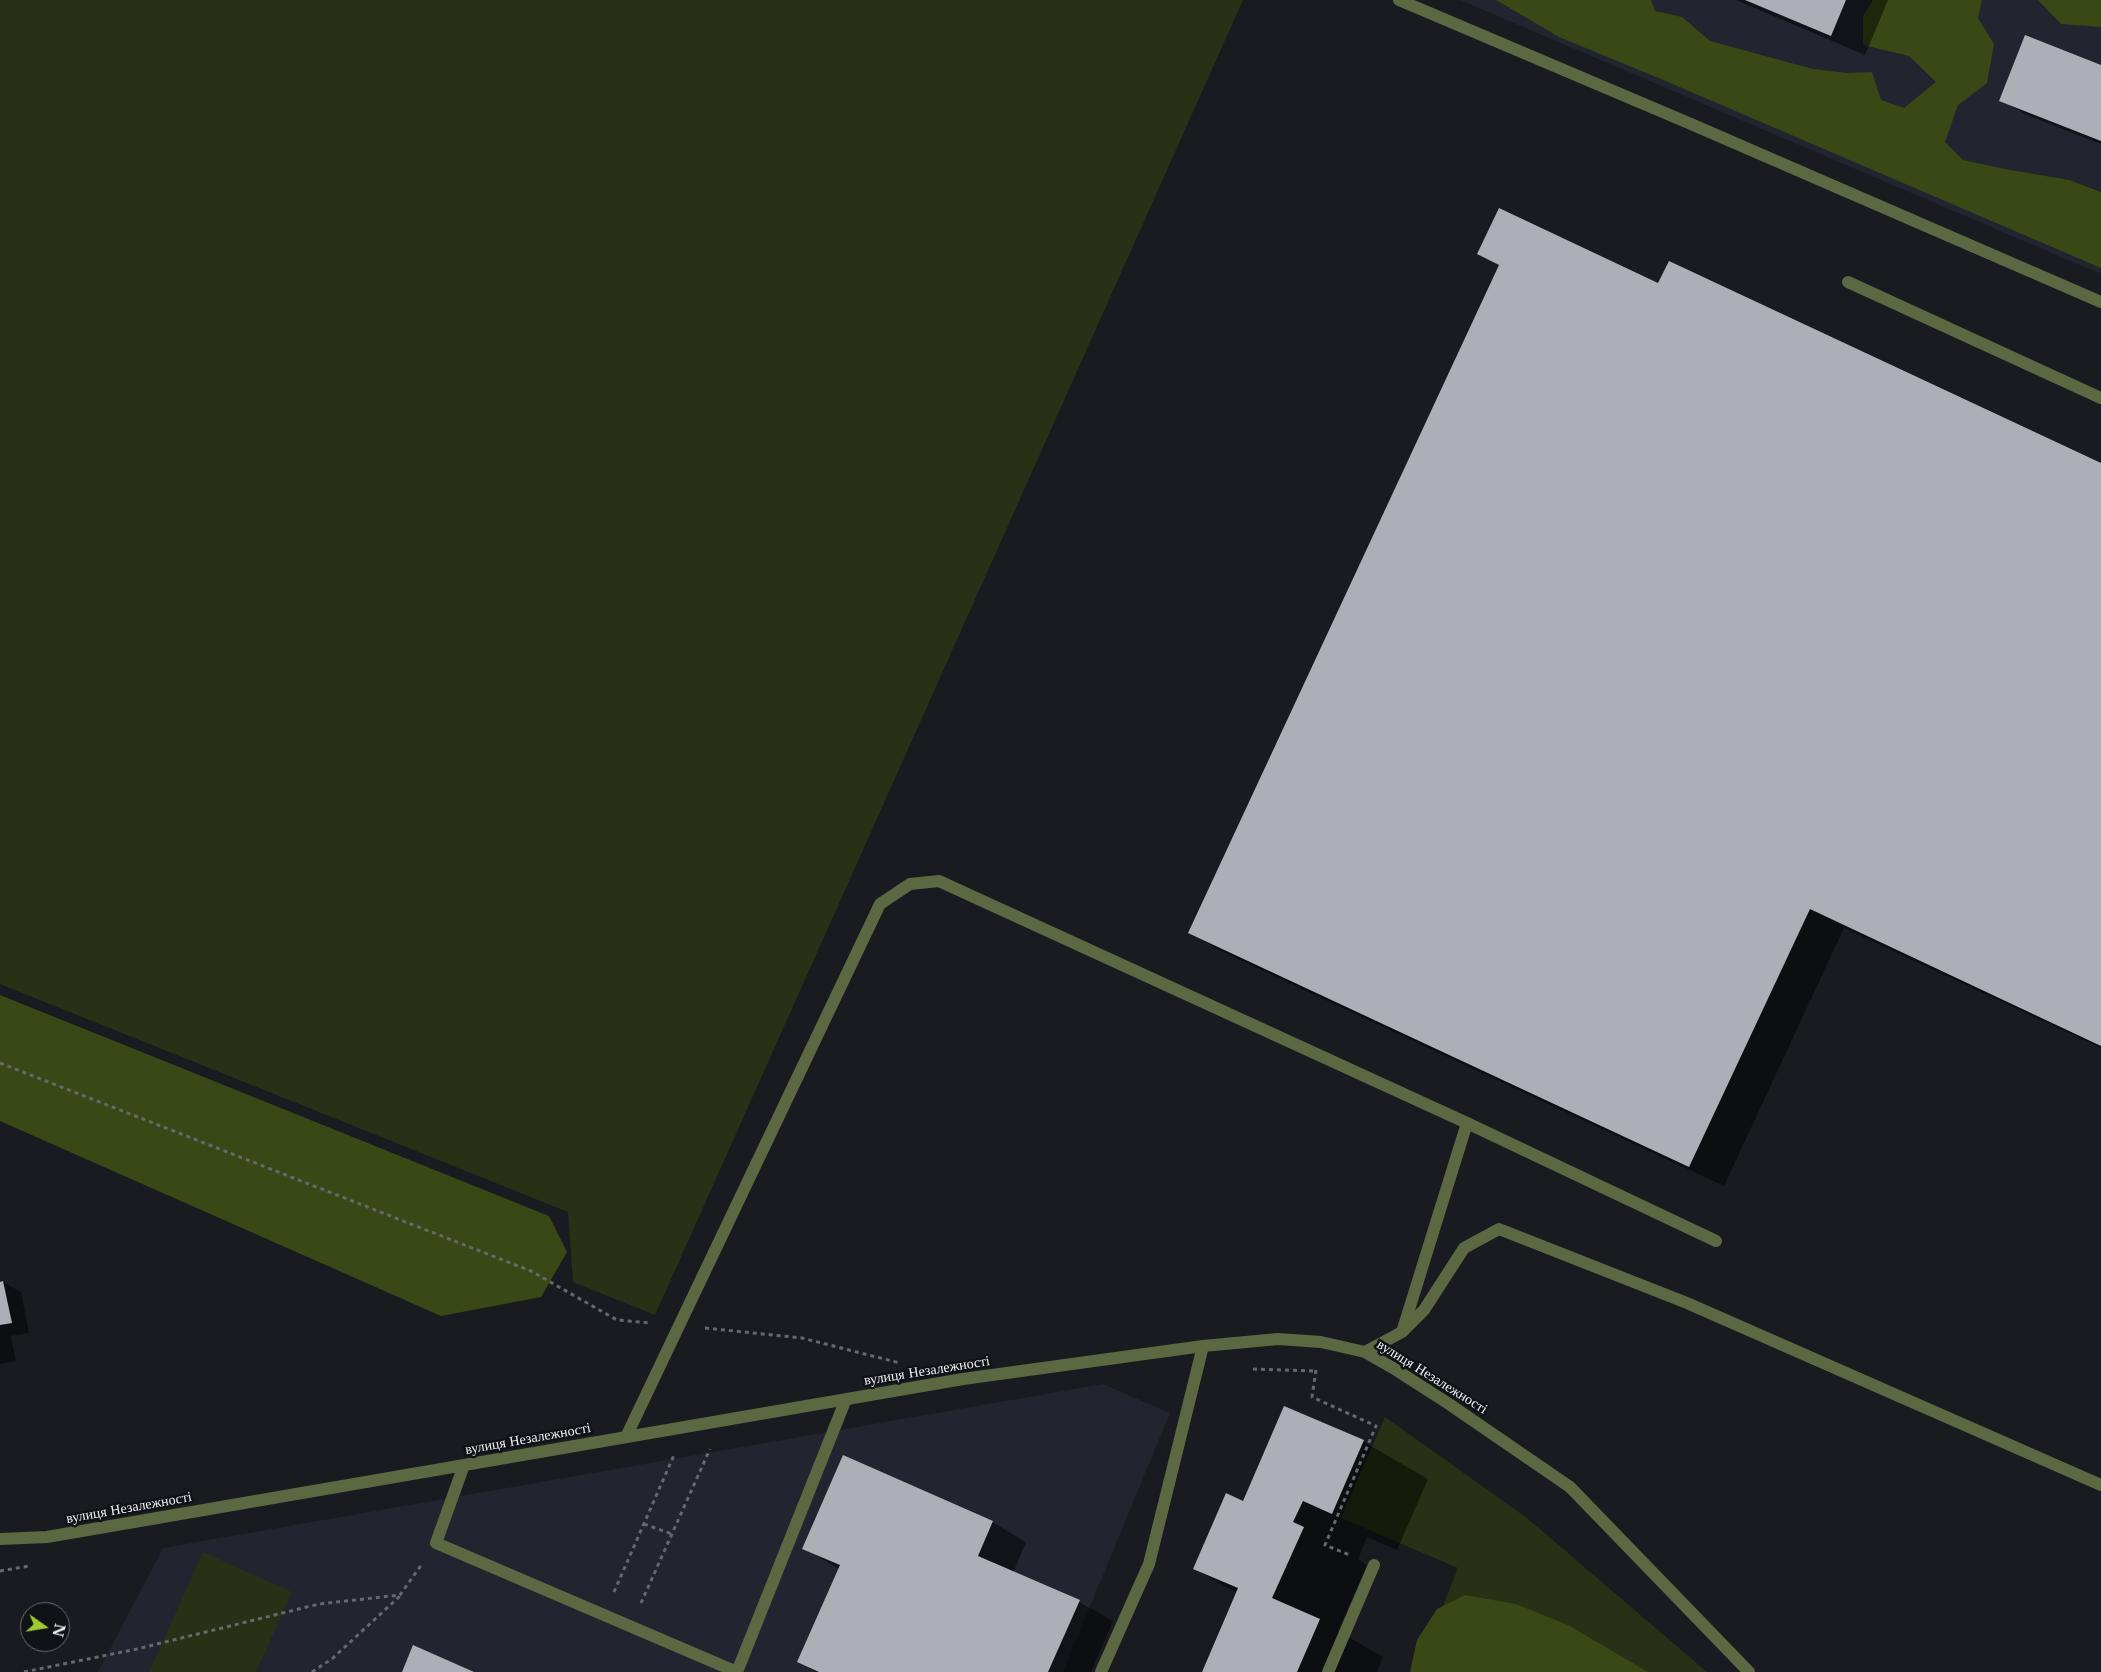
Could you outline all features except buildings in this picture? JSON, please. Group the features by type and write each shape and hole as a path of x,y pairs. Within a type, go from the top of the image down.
{"street":[{"path":"1399,0 2101,302"},
{"path":"1848,282 2101,398"},
{"path":"626,1437 880,904 910,884 939,880 1467,1123 1716,1241"},
{"path":"1402,1332 1467,1123"},
{"path":"1365,1352 1402,1332 1424,1310 1464,1248 1499,1229 1687,1303 2101,1485"},
{"name":"вулиця Незалежності","path":"0,1539 47,1538 963,1379 1203,1346 1278,1339 1321,1342 1365,1352 1449,1404 1570,1487 1749,1672"},
{"path":"1101,1672 1149,1564 1203,1346"},
{"path":"464,1465 436,1543 737,1672 846,1399"},
{"path":"1328,1672 1374,1565"}],"path":[{"path":"0,1063 531,1270 617,1320 656,1324"},
{"path":"695,1327 802,1338 906,1364"},
{"path":"1321,1342 1312,1397 1376,1426 1325,1544 1374,1565"},
{"path":"630,1626 713,1443"},
{"path":"604,1615 676,1450"},
{"path":"644,1524 672,1534"},
{"path":"312,1672 333,1658 400,1595 436,1543"},
{"path":"24,1672 137,1649 319,1604 400,1595"}],"shaded area":[{"path":"1460,0 2101,0 2101,274"},
{"path":"1103,1384 1170,1413 1063,1672 98,1672 163,1548"}],"green space":[{"path":"0,0 1243,0 655,1315 573,1282 568,1212 0,984"},
{"path":"1496,0 1651,0 1655,11 1682,17 1710,41 1813,69 1847,73 1872,72 1881,100 1904,108 1936,82 1909,56 1863,45 1863,16 1873,0 1982,0 1978,18 1994,44 1987,83 1958,105 1945,142 1963,160 2069,180 2101,192 2101,268 1559,37"},
{"path":"2038,0 2101,0 2101,27 2061,24"},
{"path":"0,995 549,1216 567,1252 541,1297 441,1316 0,1121"},
{"path":"1385,1417 1527,1518 1707,1672 1417,1672 1458,1568 1341,1518"},
{"path":"203,1552 292,1592 256,1672 149,1672"},
{"path":"1465,1595 1516,1604 1568,1625 1648,1672 1410,1672 1417,1640 1437,1609"}]}
